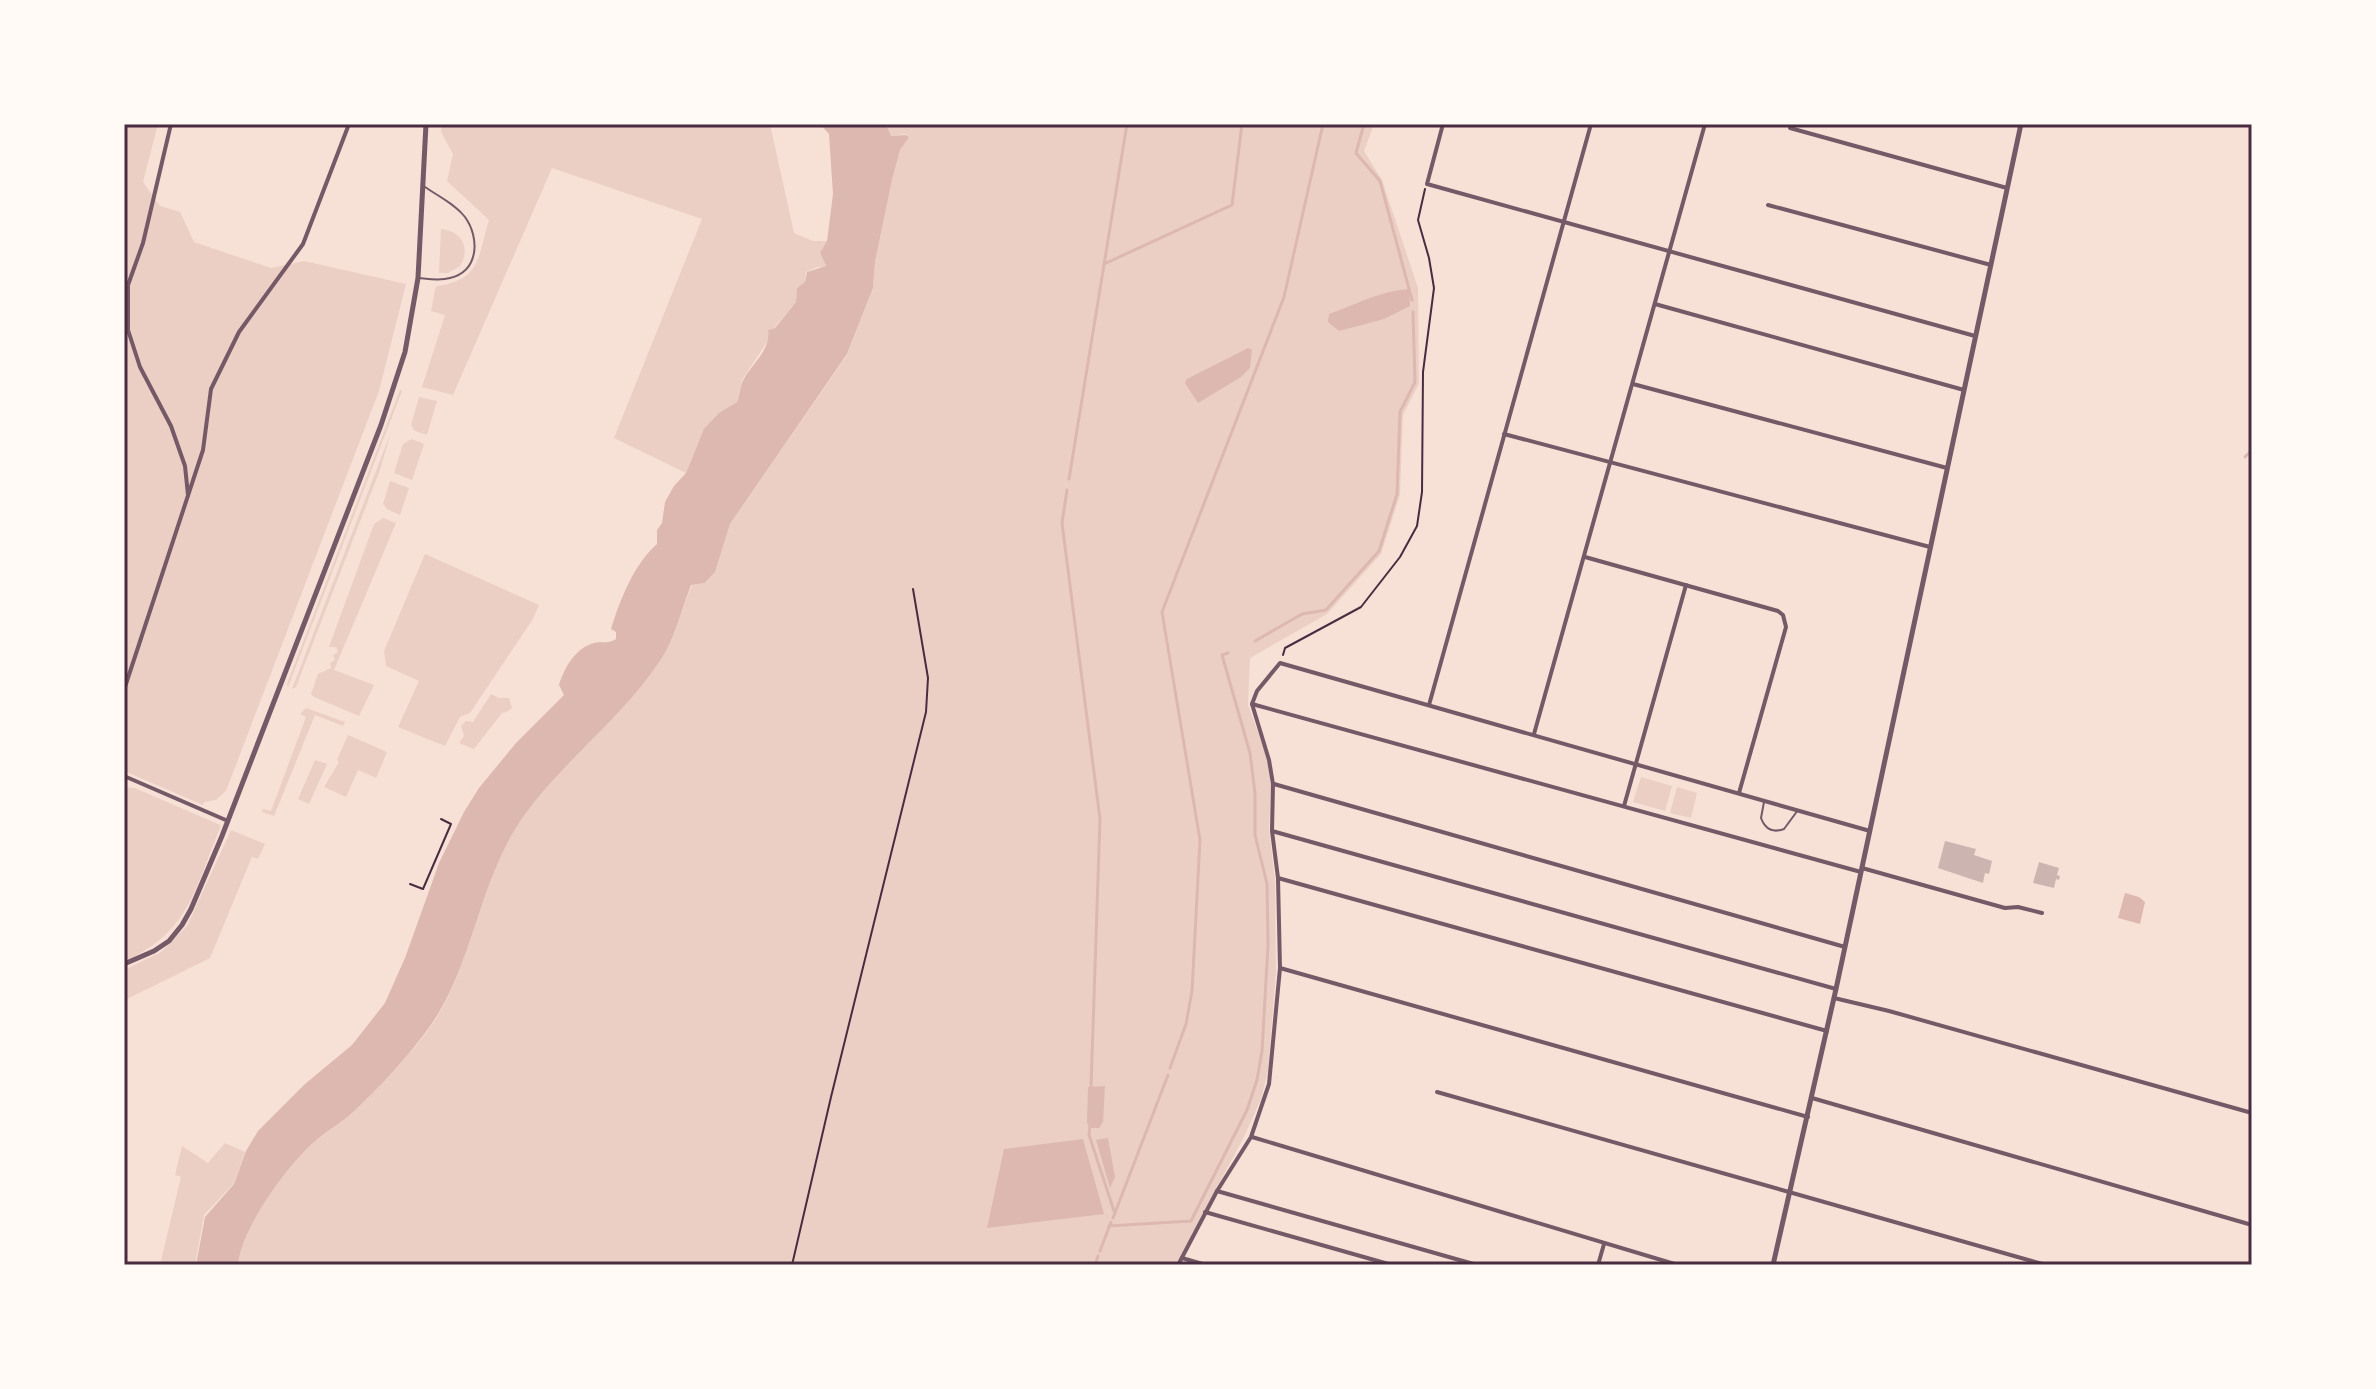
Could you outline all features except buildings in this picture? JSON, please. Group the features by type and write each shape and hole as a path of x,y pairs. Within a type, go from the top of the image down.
{"street":[{"path":"171,124 143,243 128,285 128,330 140,367 171,426 185,466 188,498"},
{"path":"124,690 203,450 211,389 239,332 303,244 349,124"},
{"path":"124,964 169,941 182,925 228,821 390,397 405,352 418,278 426,124"},
{"path":"1443,124 1427,184 1975,336"},
{"path":"1429,705 1591,124"},
{"path":"1534,734 1705,124"},
{"path":"1773,1265 1827,1031 2021,124"},
{"path":"1790,128 2007,188"},
{"path":"1768,205 1991,265"},
{"path":"1655,304 1964,390"},
{"path":"1633,384 1947,468"},
{"path":"1504,434 1930,547"},
{"path":"1585,557 1778,611 1783,615 1786,627 1739,793"},
{"path":"1624,806 1686,585"},
{"path":"1178,1265 1205,1212 1251,1137 1269,1084 1280,968 1278,878 1272,831 1273,784 1252,704 1257,691 1280,663 1870,831"},
{"path":"1252,704 1861,870 2005,908 2018,907 2042,913"},
{"path":"124,776 228,821"},
{"path":"1273,784 1845,947"},
{"path":"1272,831 1836,989"},
{"path":"1278,878 1827,1031"},
{"path":"1280,968 1808,1117"},
{"path":"1834,998 2252,1113"},
{"path":"1437,1092 2046,1265"},
{"path":"1812,1098 2252,1225"},
{"path":"1251,1137 1678,1265"},
{"path":"1217,1191 1477,1265"},
{"path":"1205,1212 1392,1265"},
{"path":"1598,1265 1605,1243"},
{"path":"1182,1258 1206,1265"}],"lane":[{"path":"418,278 452,278 472,263 475,250 471,227 464,216 424,186"},
{"path":"1764,800 1761,818 1773,831 1784,829 1799,809"}],"path":[{"path":"1280,663 1285,648 1361,607 1400,557 1417,526 1422,492 1423,372 1434,288 1418,220 1427,184"},
{"path":"792,1265 926,712 928,678 913,589"},
{"path":"410,884 423,889 451,824 441,819"}],"shaded area":[{"path":"124,124 158,124 143,182 160,206 180,212 194,242 271,268 304,261 406,284 379,391 226,791 216,800 204,802 203,805 124,771"},
{"path":"442,124 770,124 794,233 813,241 827,241 820,253 826,267 806,272 805,282 797,288 796,302 774,328 768,330 769,339 742,380 737,402 710,425 686,473 614,438 702,219 552,168 453,395 422,387 445,315 431,311 435,289 470,272 479,255 489,220 447,181 453,154 441,132"},
{"path":"820,124 886,124 891,136 909,137 900,150 892,180 875,262 873,288 847,354 730,524 715,572 705,583 691,585 667,650 646,681 550,784 516,828 492,878 453,984 425,1033 371,1094 313,1143 290,1167 256,1217 241,1250 238,1265 196,1265 205,1217 234,1184 246,1151 258,1131 305,1084 352,1045 385,1003 405,958 439,863 479,788 516,743 564,695 559,685 575,655 591,644 616,639 616,632 611,629 623,595 641,562 657,544 657,530 662,523 665,502 686,473 704,429 719,413 737,402 743,380 767,343 768,330 775,328 796,302 797,288 805,282 807,272 826,266 820,253 827,241 833,194 829,134"},
{"path":"886,124 1374,124 1364,151 1382,180 1418,288 1419,384 1403,415 1400,495 1381,554 1327,614 1250,658 1248,705 1268,760 1271,785 1269,830 1275,880 1276,972 1268,1071 1261,1099 1244,1137 1179,1258 1174,1265 238,1265 247,1234 256,1217 290,1167 313,1143 371,1094 426,1033 454,984 492,878 516,828 535,801 634,694 662,658 692,585 706,583 715,572 730,524 847,355 873,288 875,262 892,180 900,150 908,137 905,134 891,136"},
{"path":"441,229 459,237 465,253 460,266 448,273 439,273"},
{"path":"1409,289 1410,306 1384,319 1339,331 1328,322 1329,314 1378,295"},
{"path":"1248,348 1252,350 1250,368 1241,377 1198,403 1185,383 1187,379"},
{"path":"402,391 288,687 287,684"},
{"path":"419,397 437,401 427,435 415,431 411,425"},
{"path":"391,432 380,470 296,687 292,689"},
{"path":"412,439 424,444 412,480 394,473 403,444"},
{"path":"390,481 409,488 400,515 383,504"},
{"path":"383,518 396,523 334,670 374,685 359,716 311,694 318,674 331,668 330,663 335,660 336,647 329,647 374,524"},
{"path":"425,554 539,605 533,619 470,713 460,717 445,746 398,727 419,681 386,666 384,651"},
{"path":"491,694 509,698 512,708 502,713 474,749 459,743 464,736 461,726 466,721 473,722"},
{"path":"306,708 345,722 343,726 315,715 274,816 262,812 263,809 271,811 306,717 300,714"},
{"path":"348,735 387,752 376,778 358,770 346,797 324,787 339,762 337,760"},
{"path":"315,760 327,764 309,804 298,799"},
{"path":"1641,777 1672,786 1665,811 1633,802"},
{"path":"124,787 135,788 220,825 220,828 196,889 176,923 146,950 124,961"},
{"path":"1677,787 1697,793 1691,818 1670,813"},
{"path":"231,830 265,844 258,859 252,857 210,958 127,999 124,997 124,970 161,952 187,926"},
{"path":"2125,893 2145,902 2140,924 2118,918"},
{"path":"1105,1086 1103,1122 1099,1128 1091,1128 1087,1123 1088,1087"},
{"path":"1108,1138 1115,1177 1110,1188 1096,1140"},
{"path":"1083,1139 1104,1214 987,1228 1004,1149"},
{"path":"225,1143 245,1152 234,1183 204,1215 195,1265 160,1265 181,1177 175,1175 182,1146 208,1163"}],"waterway":[{"path":"1069,479 1127,124"},
{"path":"1104,264 1232,205 1242,124"},
{"path":"1170,1068 1186,1024 1192,991 1200,840 1162,612 1284,297 1323,124"},
{"path":"1364,124 1356,153 1380,181 1412,300"},
{"path":"1255,641 1302,614 1326,610 1379,551 1397,494 1400,412 1415,382 1413,312"},
{"path":"2245,457 2252,450"},
{"path":"1067,490 1062,523 1100,819 1091,1087"},
{"path":"1109,1226 1191,1221 1247,1110 1257,1080 1262,1051 1268,945 1267,884 1255,835 1255,793 1250,753 1222,655 1228,653"},
{"path":"1113,1218 1168,1075"},
{"path":"1090,1123 1089,1135 1114,1211"},
{"path":"1100,1251 1111,1222"},
{"path":"1095,1265 1098,1256"}]}
